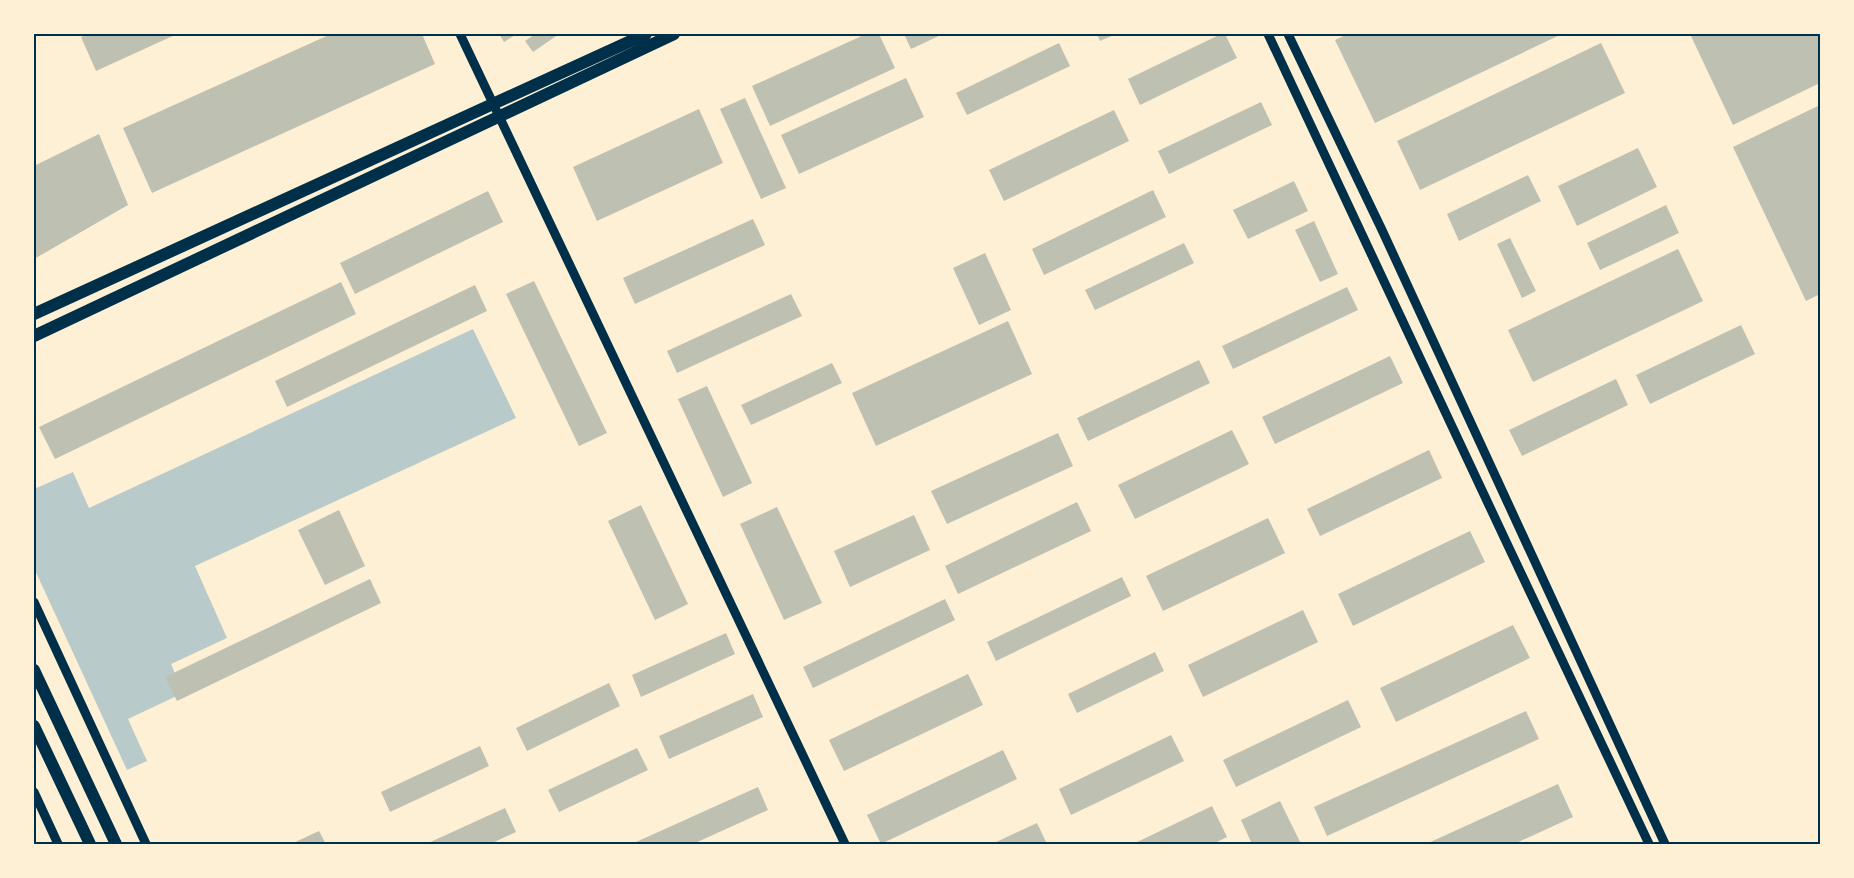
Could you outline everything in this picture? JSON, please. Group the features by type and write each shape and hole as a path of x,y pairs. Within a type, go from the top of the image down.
{"main road":[{"path":"34,336 496,110 646,34"},
{"path":"34,314 496,110 674,34"},
{"path":"34,670 116,844"},
{"path":"34,726 90,844"}],"street":[{"path":"460,34 845,844"},
{"path":"1268,34 1364,236 1543,623 1649,844"},
{"path":"1288,34 1382,230 1666,844"},
{"path":"34,602 146,844"},
{"path":"34,792 58,844"}],"shaded area":[{"path":"473,329 516,418 195,566 227,638 171,664 183,693 128,719 147,761 127,770 34,568 34,489 73,472 89,508"}],"building":[{"path":"89,34 177,34 96,71 81,37"},
{"path":"331,34 422,34 435,64 152,193 123,128"},
{"path":"499,34 517,34 504,42"},
{"path":"535,34 559,34 533,52 525,41"},
{"path":"866,34 879,34 895,68 770,126 752,86"},
{"path":"904,34 943,34 911,49"},
{"path":"1097,34 1116,34 1100,41"},
{"path":"1221,34 1225,34 1237,58 1140,105 1128,79"},
{"path":"1348,34 1562,34 1375,123 1335,40"},
{"path":"1690,34 1820,34 1820,83 1733,125"},
{"path":"1059,43 1070,66 967,115 956,93"},
{"path":"1601,43 1625,93 1420,190 1397,141"},
{"path":"906,78 924,117 799,174 781,135"},
{"path":"745,98 786,188 761,199 720,109"},
{"path":"1261,102 1272,125 1169,174 1158,151"},
{"path":"1820,105 1820,294 1806,301 1733,147"},
{"path":"699,109 723,163 597,221 573,167"},
{"path":"1114,110 1129,141 1004,201 989,170"},
{"path":"99,134 128,205 34,259 34,166"},
{"path":"1638,148 1657,187 1577,226 1558,186"},
{"path":"1528,175 1541,201 1459,241 1447,214"},
{"path":"1294,181 1308,211 1248,239 1233,210"},
{"path":"1153,190 1166,217 1044,275 1032,249"},
{"path":"488,191 503,222 355,294 340,263"},
{"path":"1666,205 1679,233 1600,270 1587,243"},
{"path":"753,219 765,245 635,304 623,278"},
{"path":"1314,221 1338,274 1320,282 1295,230"},
{"path":"1510,238 1536,291 1522,298 1497,244"},
{"path":"1184,243 1194,263 1095,310 1085,290"},
{"path":"1678,249 1703,301 1533,382 1508,330"},
{"path":"985,253 1011,310 979,325 953,268"},
{"path":"534,281 607,433 579,446 506,294"},
{"path":"341,282 356,314 55,459 39,427"},
{"path":"475,285 487,311 287,407 275,381"},
{"path":"1347,287 1358,310 1233,369 1222,346"},
{"path":"791,294 802,316 677,373 667,351"},
{"path":"1008,321 1032,374 876,446 852,393"},
{"path":"1741,325 1755,354 1650,404 1636,375"},
{"path":"1390,356 1403,383 1275,444 1262,417"},
{"path":"1199,360 1210,383 1088,441 1077,418"},
{"path":"832,363 842,383 751,425 741,405"},
{"path":"1616,379 1628,405 1522,456 1509,430"},
{"path":"707,386 752,483 723,497 678,399"},
{"path":"1232,430 1249,464 1135,519 1118,485"},
{"path":"1058,433 1073,466 947,524 931,491"},
{"path":"1429,450 1442,478 1320,536 1307,509"},
{"path":"1077,502 1091,531 958,594 945,566"},
{"path":"641,505 688,604 655,620 608,521"},
{"path":"777,507 822,603 784,620 740,524"},
{"path":"339,510 365,566 325,585 298,530"},
{"path":"914,515 930,550 850,587 834,551"},
{"path":"1268,518 1285,553 1163,611 1146,576"},
{"path":"1470,531 1485,562 1353,626 1338,594"},
{"path":"1122,577 1131,596 996,661 987,642"},
{"path":"370,579 381,603 177,701 165,677"},
{"path":"945,599 955,620 813,688 803,667"},
{"path":"1303,610 1318,642 1203,697 1188,665"},
{"path":"1513,625 1530,658 1396,722 1380,688"},
{"path":"726,633 735,654 641,697 632,675"},
{"path":"1155,652 1164,671 1077,713 1068,694"},
{"path":"968,674 983,705 844,771 829,740"},
{"path":"609,683 620,706 527,751 516,728"},
{"path":"753,694 763,717 669,759 659,736"},
{"path":"1348,700 1361,727 1236,787 1223,760"},
{"path":"1526,711 1539,739 1327,836 1314,807"},
{"path":"1171,735 1184,761 1071,815 1059,789"},
{"path":"480,746 489,766 390,812 381,792"},
{"path":"637,748 648,770 559,812 548,790"},
{"path":"1003,750 1017,779 881,844 867,815"},
{"path":"1558,784 1573,817 1514,844 1426,844"},
{"path":"758,787 768,810 693,844 637,844 636,842"},
{"path":"1280,801 1301,844 1252,844 1241,820"},
{"path":"1212,806 1227,837 1213,844 1133,844"},
{"path":"505,808 516,832 490,844 426,844"},
{"path":"1037,823 1047,844 992,844"},
{"path":"319,831 326,844 291,844"}]}
